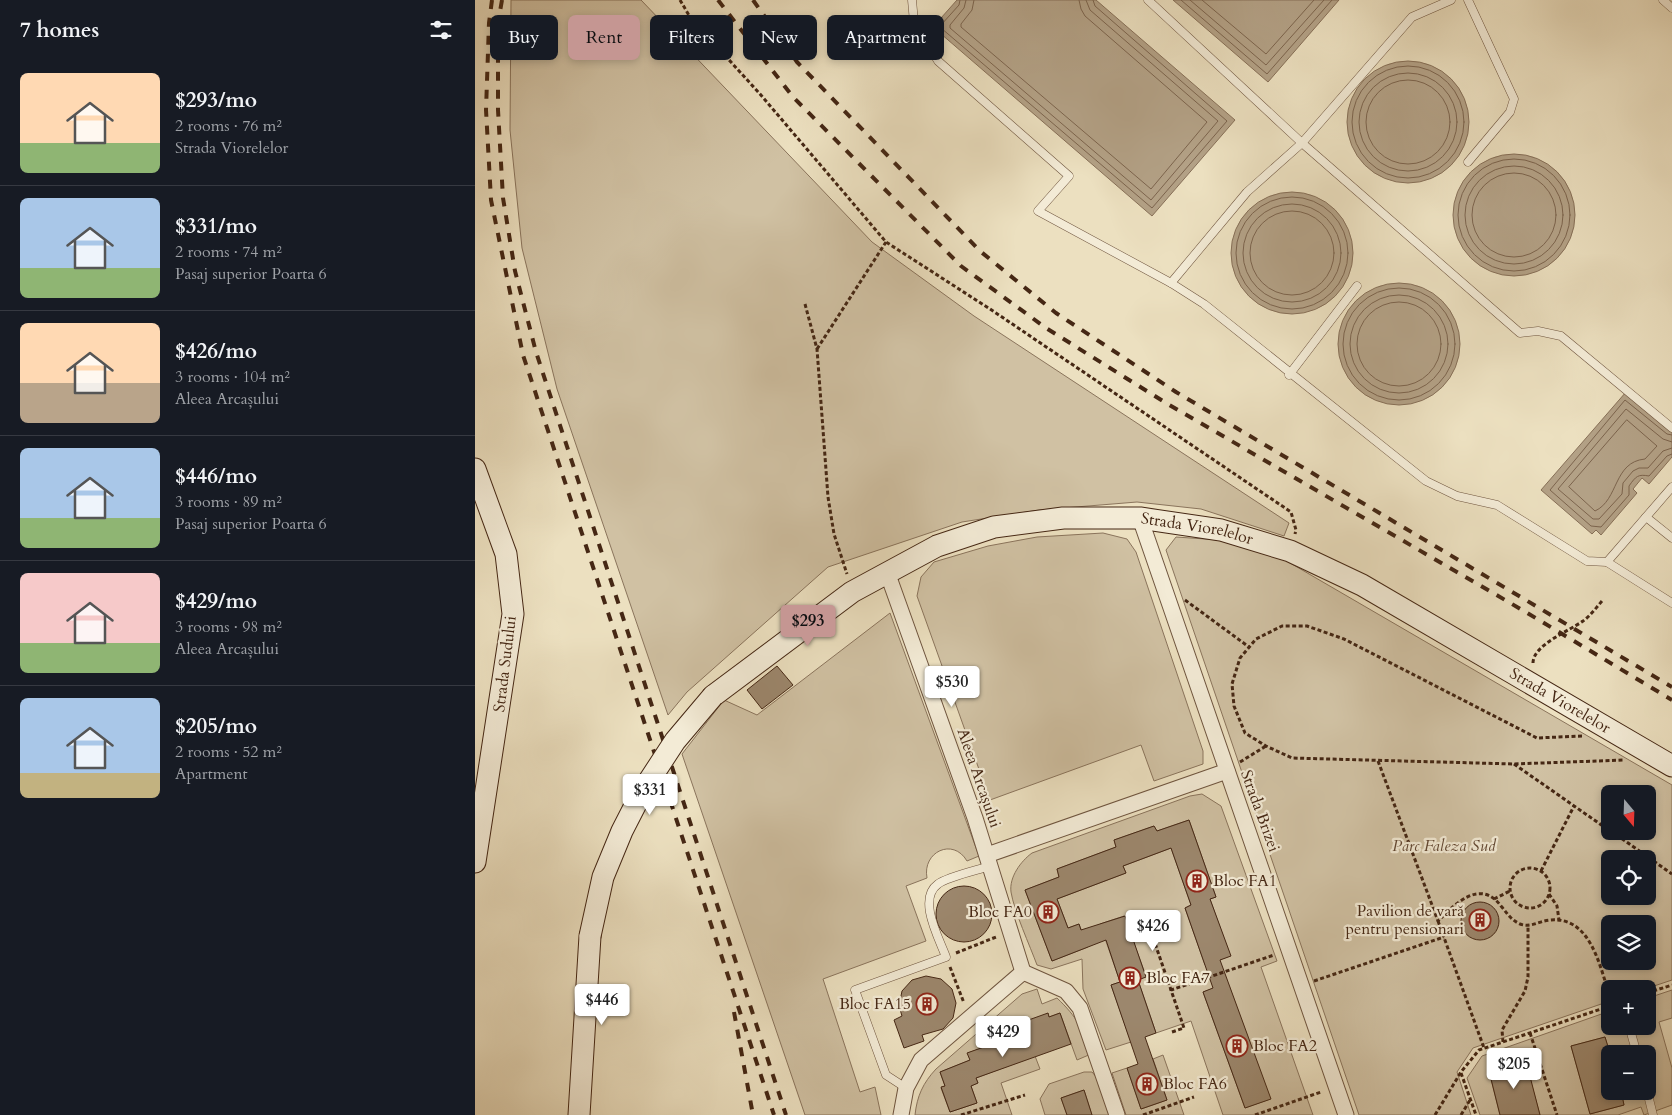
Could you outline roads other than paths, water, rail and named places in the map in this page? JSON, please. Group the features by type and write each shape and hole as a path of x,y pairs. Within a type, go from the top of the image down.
{"street":[{"name":"Strada Sudului","path":"475,469 505,554 513,614 478,832 475,862"},
{"name":"Strada Viorelelor","path":"579,1115 590,936 603,877 622,831 643,790 675,741 713,696 852,592 937,546 993,527 1063,518 1140,518 1221,530 1291,551 1362,585 1672,766"},
{"name":"Strada Brizei","path":"1140,518 1346,1115"},
{"name":"Aleea Arcașului","path":"887,572 989,861 1023,972"},
{"name":"Aleea Arcașului","path":"989,861 1227,771"},
{"path":"901,1115 906,1088 921,1060 1023,972 1066,991 1080,1008 1117,1115"}],"lane":[{"path":"912,0 914,22 938,61 1069,176 1037,211 1171,283 1204,304 1289,375 1426,482 1457,496 1497,504 1587,561 1607,562 1672,603"},
{"path":"1148,0 1302,143 1520,333 1538,331 1561,336 1672,428"},
{"path":"1171,283 1247,192 1302,143 1412,16 1451,0"},
{"path":"1468,0 1514,99 1511,112 1468,162"},
{"path":"1663,0 1672,8"},
{"path":"1289,375 1357,286"},
{"path":"1607,562 1672,487"},
{"path":"1646,517 1672,538"},
{"path":"906,1088 886,1075 855,990 946,957 928,905 928,896 938,884 989,861"},
{"path":"1649,1100 1653,1115"}],"water":[{"path":"957,0 1096,0 1235,120 1152,216 944,36 944,15"},
{"path":"1173,0 1339,0 1268,82"},
{"path":"1408,61 1431,66 1451,79 1464,99 1469,122 1464,145 1451,165 1431,178 1408,183 1385,178 1365,165 1352,145 1347,122 1352,99 1365,79 1385,66"},
{"path":"1514,154 1537,159 1557,172 1570,192 1575,215 1570,238 1557,258 1537,271 1514,276 1491,271 1471,258 1458,238 1453,215 1458,192 1471,172 1491,159"},
{"path":"1292,192 1315,197 1335,210 1348,230 1353,253 1348,276 1335,296 1315,309 1292,314 1269,309 1249,296 1236,276 1231,253 1236,230 1249,210 1269,197"},
{"path":"1399,283 1422,288 1442,301 1455,321 1460,344 1455,367 1442,387 1422,400 1399,405 1376,400 1356,387 1343,367 1338,344 1343,321 1356,301 1376,288"},
{"path":"1626,392 1672,432 1672,457 1649,484 1642,478 1633,489 1637,493 1601,535 1596,530 1592,534 1541,490"}],"railway":[{"path":"492,0 489,23 486,110 491,200 523,355 774,1115"},
{"path":"502,0 498,23 498,110 503,198 515,271 536,352 786,1115"},
{"path":"718,0 793,97 961,266 1046,328 1166,403 1524,611 1672,700"},
{"path":"753,0 797,62 980,251 1056,313 1176,392 1672,687"},
{"path":"734,1012 753,1115"}],"place":[{"name":"Bloc FA1","path":"1197,881"},
{"name":"Bloc FA0","path":"1048,912"},
{"name":"Pavilion de vară pentru pensionari","path":"1480,920"},
{"name":"Bloc FA7","path":"1130,978"},
{"name":"Bloc FA15","path":"927,1004"},
{"name":"Bloc FA2","path":"1237,1046"},
{"name":"Bloc FA6","path":"1147,1084"}],"park label":[{"name":"Parc Faleza Sud","path":"1444,846"}]}
